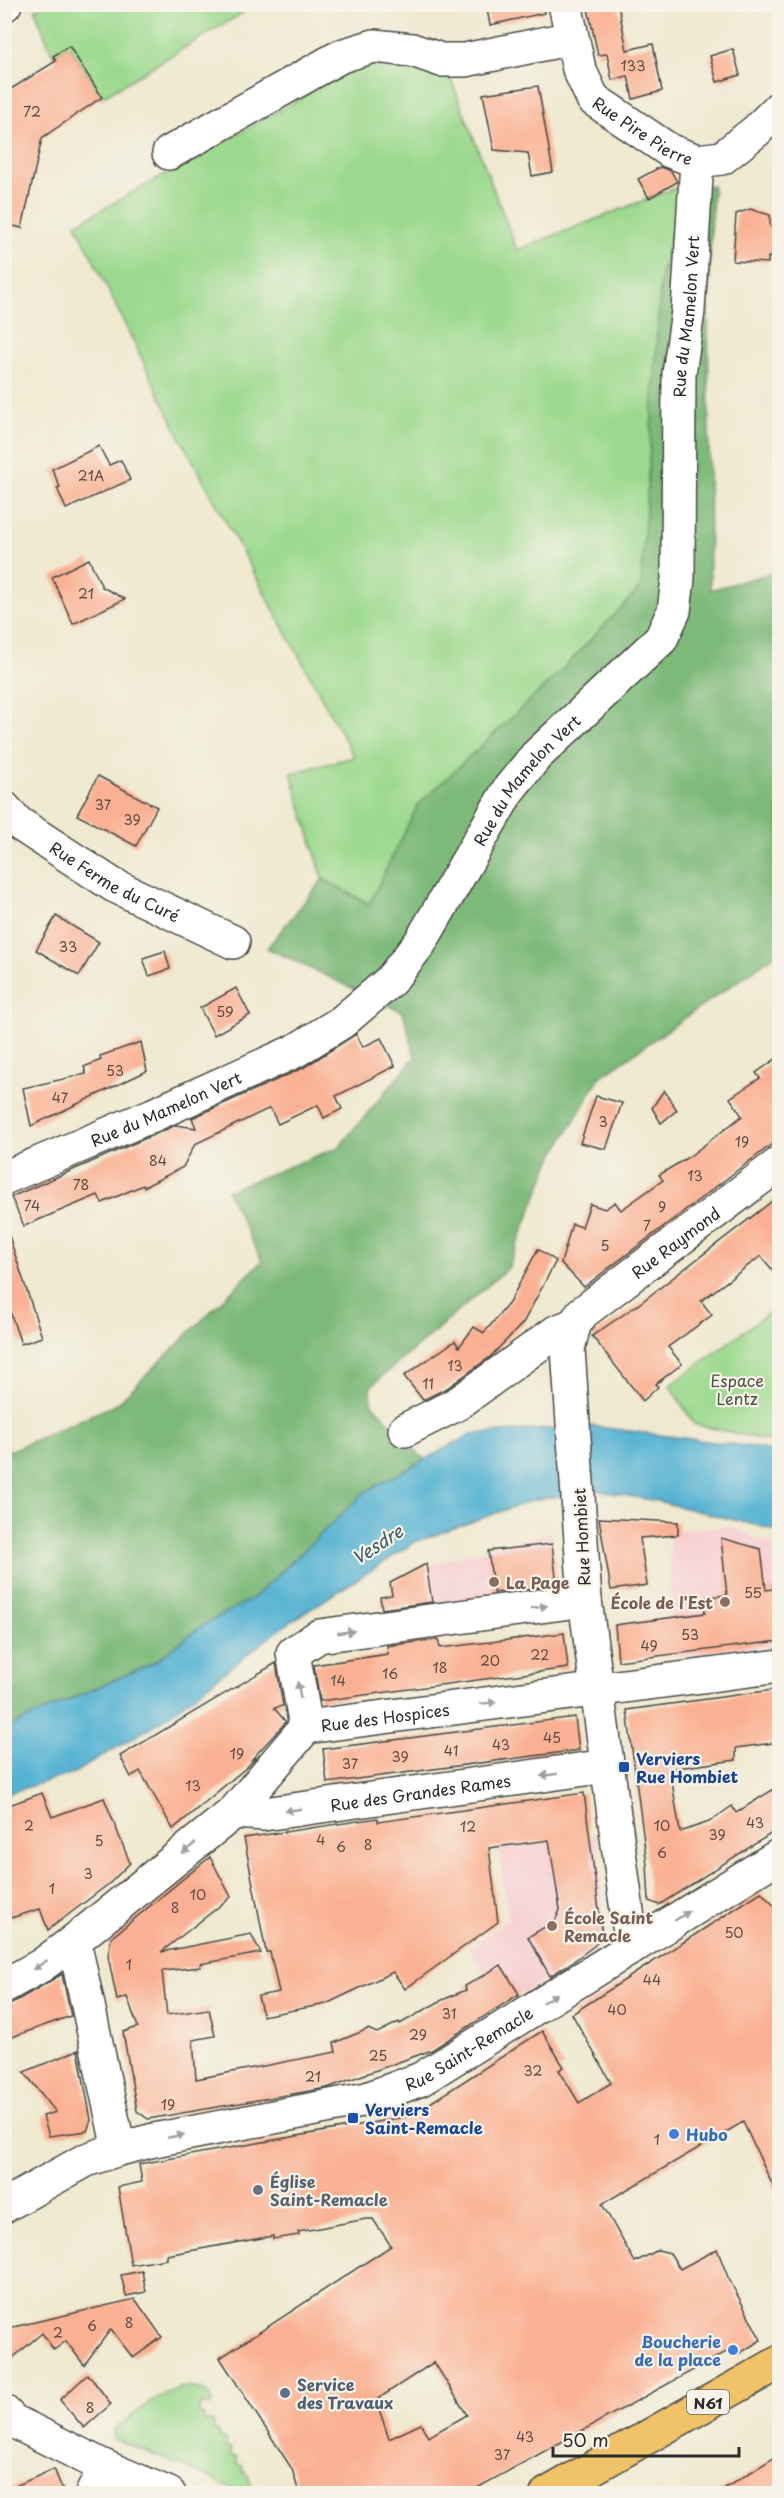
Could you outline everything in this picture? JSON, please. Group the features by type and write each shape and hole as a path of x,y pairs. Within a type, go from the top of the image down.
{"main road":[{"name":"N61","path":"564,2489 778,2363"}],"street":[{"name":"Rue Pire Pierre","path":"566,4 579,69 593,99 670,151 709,160"},
{"path":"169,153 341,56 374,46 412,50 441,60 465,60 573,38"},
{"path":"709,160 756,131 780,107"},
{"name":"Rue du Mamelon Vert","path":"4,1178 153,1115 295,1051 358,1010 390,981 420,943 501,800 536,756 661,639 674,611 678,579 680,374 709,160"},
{"name":"Rue Ferme du Curé","path":"4,808 18,823 113,885 233,942"},
{"name":"Rue Raymond","path":"574,1325 582,1313 780,1163"},
{"path":"405,1430 457,1404 556,1332 574,1325"},
{"name":"Rue Hombiet","path":"574,1325 568,1349 585,1600 632,1948"},
{"path":"306,1727 293,1653 319,1636 585,1600"},
{"name":"Rue des Hospices","path":"4,1986 42,1965 74,1941 234,1812 306,1727 780,1666"},
{"name":"Rue des Grandes Rames","path":"234,1812 264,1814 606,1766"},
{"name":"Rue Saint-Remacle","path":"4,2206 86,2160 119,2149 154,2139 367,2099 421,2079 780,1855"},
{"path":"74,1941 119,2149"},
{"path":"7,2421 99,2480 169,2493"}],"shaded area":[{"name":"École de l'Est","path":"730,1526 779,1548 779,1645 675,1658 671,1619 669,1530"},
{"name":"La Page","path":"551,1532 560,1600 435,1617 429,1564"},
{"name":"École Saint Remacle","path":"596,1834 606,1934 596,1949 505,2005 469,1948 509,1918 498,1847"}],"green space":[{"path":"42,4 249,4 251,8 102,97 69,46 53,56 35,10"},
{"path":"378,55 447,69 517,250 683,185 661,277 641,587 558,674 419,805 369,904 323,879 291,773 354,757 183,443 76,224"},
{"path":"683,185 713,186 708,301 710,590 779,571 779,952 599,1078 551,1160 508,1268 370,1387 372,1404 425,1460 365,1492 255,1597 203,1625 155,1662 5,1729 4,1446 10,1451 117,1404 262,1261 227,1191 339,1147 415,1057 403,1012 267,948 323,879 369,904 418,805 558,674 641,587 661,276"},
{"name":"Espace Lentz","path":"779,1305 779,1443 694,1424 670,1386"},
{"path":"188,2387 201,2390 209,2396 212,2405 199,2405 199,2414 204,2415 204,2421 213,2422 214,2430 219,2431 220,2439 226,2439 225,2447 231,2448 230,2455 237,2457 237,2464 242,2466 243,2472 247,2473 254,2493 239,2493 212,2478 114,2439 114,2429 149,2403 168,2392"}],"water":[{"name":"Vesdre","path":"591,1426 753,1447 779,1453 779,1531 657,1501 595,1490 533,1500 415,1542 284,1626 160,1722 74,1773 5,1794 4,1729 155,1662 203,1625 255,1597 365,1492 471,1434"}],"building":[{"path":"486,4 543,4 544,13 490,25"},
{"path":"587,4 618,4 627,50 653,44 662,91 633,99 628,76 612,80 607,54 598,55"},
{"path":"69,46 102,97 42,138 22,228 4,224 6,92 56,61 53,56"},
{"path":"733,49 740,75 717,82 710,56"},
{"path":"538,86 553,172 532,176 528,153 494,150 483,94"},
{"path":"660,167 671,171 677,182 649,198 638,179"},
{"path":"750,209 770,215 770,226 779,234 778,258 768,257 768,263 733,261 736,214"},
{"path":"99,446 109,465 121,460 130,480 66,509 52,469"},
{"path":"89,559 102,587 125,599 73,624 52,577"},
{"path":"98,776 157,807 136,846 77,815"},
{"path":"56,916 99,942 79,976 36,950"},
{"path":"165,951 170,969 149,976 143,958"},
{"path":"236,988 250,1015 214,1035 200,1008"},
{"path":"356,1034 363,1047 381,1038 395,1066 336,1096 342,1109 324,1118 318,1105 278,1124 270,1108 195,1144 183,1167 144,1187 143,1185 102,1203 98,1195 24,1226 11,1197 176,1125 196,1128 192,1118 303,1068"},
{"path":"141,1042 147,1071 31,1126 23,1088 86,1074 84,1067 101,1060 100,1056"},
{"path":"780,1056 780,1138 584,1287 561,1263 572,1224 582,1227 590,1204 605,1209 615,1202 621,1210 663,1180 659,1175 690,1156 742,1116 730,1098 760,1078 756,1073"},
{"path":"664,1090 677,1110 661,1123 652,1108"},
{"path":"596,1096 622,1103 606,1149 580,1143"},
{"path":"780,1195 780,1279 761,1256 701,1301 712,1315 668,1347 682,1364 656,1384 658,1387 643,1401 592,1336 639,1304"},
{"path":"4,1236 9,1236 42,1337 21,1344 4,1294"},
{"path":"538,1249 556,1261 523,1323 490,1357 447,1388 423,1400 404,1376 455,1341 459,1347 474,1327 484,1333 509,1303"},
{"path":"599,1518 678,1522 678,1535 640,1538 647,1585 611,1590"},
{"path":"721,1538 761,1549 766,1590 780,1588 780,1641 618,1661 615,1625 705,1613 703,1598 727,1595"},
{"path":"552,1544 557,1585 494,1593 488,1551"},
{"path":"426,1564 432,1602 382,1609 380,1597 392,1595 390,1583"},
{"path":"564,1633 568,1668 320,1701 314,1665 388,1654 387,1646 438,1639 440,1648"},
{"path":"276,1663 283,1706 274,1708 286,1722 248,1766 173,1829 140,1771 131,1777 120,1756"},
{"path":"780,1689 780,1742 736,1748 736,1760 670,1769 680,1832 709,1822 732,1806 736,1813 780,1785 780,1828 659,1905 649,1901 647,1865 627,1710"},
{"path":"575,1717 579,1750 327,1783 323,1749"},
{"path":"42,1793 52,1817 104,1798 130,1863 110,1883 48,1930 40,1909 4,1920 4,1807"},
{"path":"584,1793 602,1934 595,1945 571,1963 550,1976 528,1937 555,1921 560,1910 549,1840 489,1848 498,1922 405,1989 393,1972 326,2004 263,2016 258,1996 279,1992 270,1952 266,1952 244,1838 378,1818 378,1822"},
{"path":"210,1857 231,1897 161,1952 251,1934 261,1953 200,1964 201,1967 162,1971 167,2015 209,2009 215,2036 193,2040 196,2079 336,2052 334,2043 368,2029 377,2033 399,2022 400,2024 440,2001 466,1990 465,1986 501,1965 519,1994 432,2050 327,2088 148,2119 137,2111 123,2032 138,2027 127,1997 117,2000 108,1956 111,1938"},
{"path":"761,1892 780,1912 780,2201 743,2122 602,2204 635,2262 658,2250 670,2253 680,2269 717,2249 728,2277 761,2340 737,2355 728,2351 468,2493 299,2493 292,2469 220,2358 391,2246 373,2219 366,2219 298,2232 299,2235 273,2239 273,2236 167,2255 167,2259 131,2265 118,2187 142,2182 139,2164 410,2116 542,2031 564,2067 559,2070 579,2103 611,2083 572,2014","holes":["434,2362 467,2415 428,2437 421,2424 389,2439 376,2400"]},
{"path":"62,1974 71,2016 9,2038 8,2033 4,2034 4,2008"},
{"path":"78,2050 91,2120 87,2131 49,2136 43,2116 56,2112 24,2072"},
{"path":"142,2271 146,2292 126,2296 121,2275"},
{"path":"135,2299 162,2337 133,2358 111,2329 84,2365 66,2341 54,2350 42,2333 8,2362 4,2334 9,2328"},
{"path":"88,2374 111,2404 84,2428 60,2400"},
{"path":"780,2454 780,2493 717,2493"},
{"path":"54,2469 64,2493 4,2493 4,2491"}],"place":[{"name":"La Page","path":"494,1582"},
{"name":"École de l'Est","path":"725,1602"},
{"name":"Verviers Rue Hombiet","path":"624,1767"},
{"name":"École Saint Remacle","path":"552,1926"},
{"name":"Verviers Saint-Remacle","path":"353,2118"},
{"name":"Hubo","path":"674,2134"},
{"name":"Église Saint-Remacle","path":"258,2190"},
{"name":"Boucherie de la place","path":"733,2350"},
{"name":"Service des Travaux","path":"285,2393"}]}
